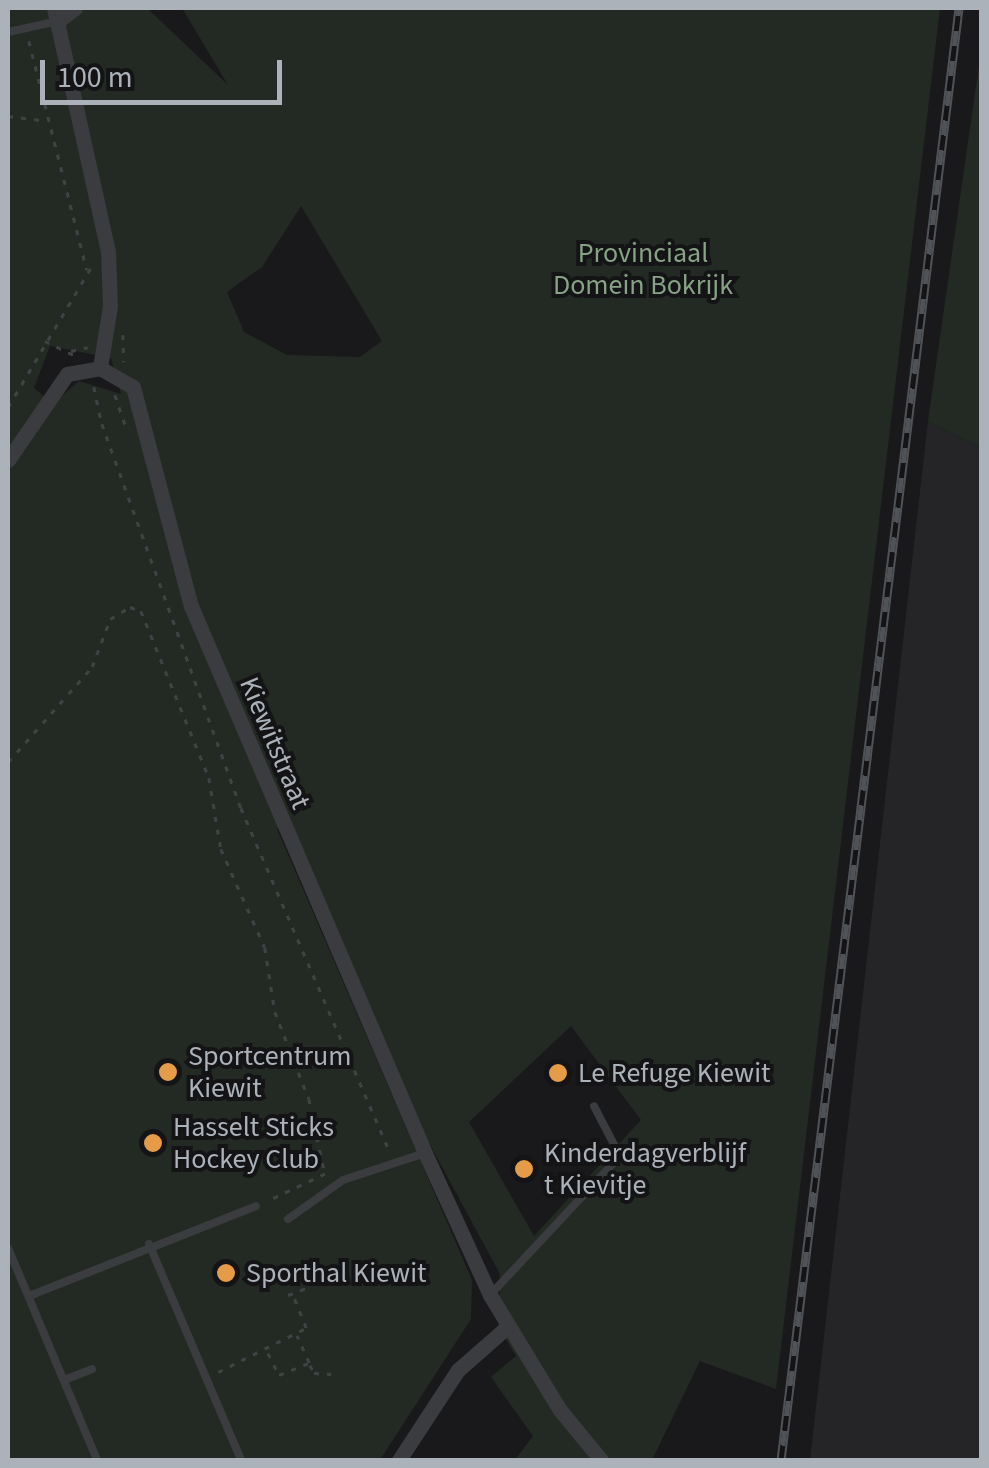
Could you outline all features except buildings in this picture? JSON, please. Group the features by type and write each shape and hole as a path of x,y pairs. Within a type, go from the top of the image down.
{"street":[{"path":"8,460 66,374 100,368 110,306 108,252 56,14 75,8"},
{"name":"Kiewitstraat","path":"100,368 133,388 191,606 425,1154 490,1295 601,1460"},
{"path":"399,1460 458,1370 508,1326"}],"lane":[{"path":"8,32 25,30 56,14"},
{"path":"490,1295 620,1156 594,1106"},
{"path":"288,1219 343,1180 425,1154"},
{"path":"29,1296 149,1244 256,1206"},
{"path":"149,1244 240,1460"},
{"path":"8,1248 97,1460"},
{"path":"64,1380 92,1369"}],"path":[{"path":"25,30 87,270"},
{"path":"8,116 49,121"},
{"path":"8,408 87,270 108,252"},
{"path":"45,342 70,351 79,360"},
{"path":"70,351 94,348"},
{"path":"147,431 127,431 114,392 91,384 240,808 394,1163"},
{"path":"8,762 92,667 110,619 130,607 141,611 209,778 221,849 265,948 275,1012 295,1053 325,1174 256,1206"},
{"path":"256,1206 288,1219"},
{"path":"205,1378 267,1352 306,1328 290,1294 310,1287"},
{"path":"296,1333 314,1373 331,1374"},
{"path":"267,1352 279,1376 309,1363"}],"shaded area":[{"path":"928,421 981,447 981,1460 810,1460"}],"green space":[{"name":"Provinciaal Domein Bokrijk","path":"8,8 147,8 228,85 182,8 940,8 776,1389 700,1361 652,1460 515,1460 533,1436 491,1377 516,1356 498,1326 500,1274 427,1139 287,822 277,829 472,1280 471,1319 380,1460 8,1460","holes":["301,206 382,341 360,357 287,355 244,332 227,292 262,267","50,346 111,358 121,394 79,381 53,404 34,388","571,1026 641,1120 534,1236 469,1122"]},
{"path":"981,51 981,447 928,421"}],"railway":[{"path":"781,1460 959,8"}],"place":[{"name":"Sportcentrum Kiewit","path":"168,1072"},
{"name":"Le Refuge Kiewit","path":"558,1073"},
{"name":"Hasselt Sticks Hockey Club","path":"153,1143"},
{"name":"Kinderdagverblijf t Kievitje","path":"524,1169"},
{"name":"Sporthal Kiewit","path":"226,1273"}]}
